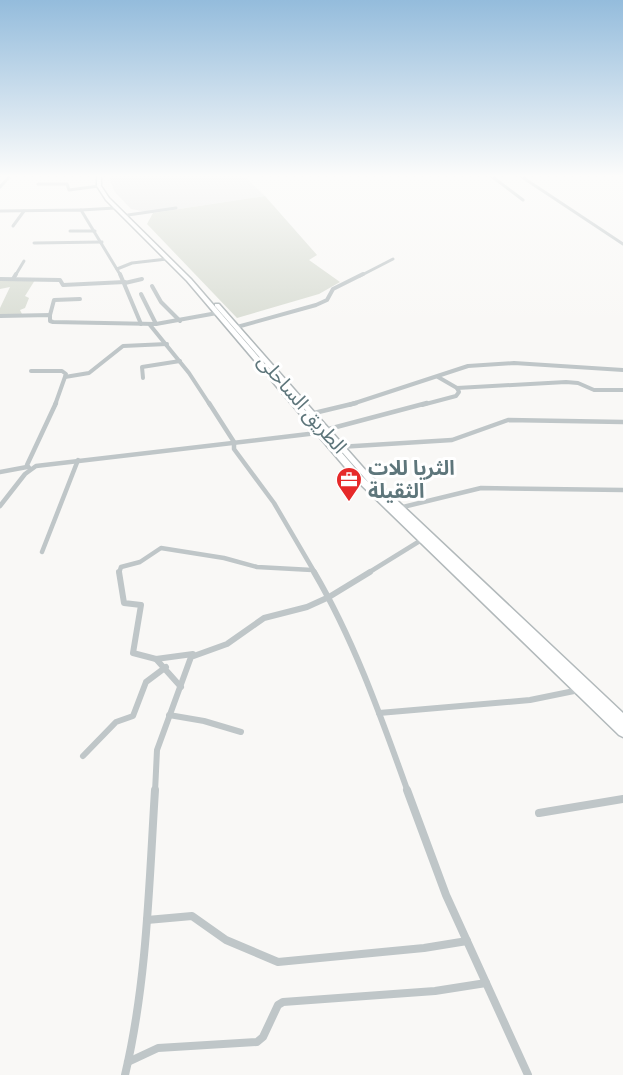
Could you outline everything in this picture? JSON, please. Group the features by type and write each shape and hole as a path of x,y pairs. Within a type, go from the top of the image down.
{"highway":[{"name":"الطريق الساحلى","path":"135,225 281,385 321,431 353,473 623,732"},
{"name":"الطريق الساحلى","path":"135,225 194,279 237,327 281,385 310,414 321,431 623,720"}],"street":[{"path":"91,225 125,283 141,324"},
{"path":"595,225 623,244"},
{"path":"70,231 95,231"},
{"path":"34,243 102,242"},
{"path":"117,269 132,263 167,259"},
{"path":"237,327 291,315 319,304 327,300 333,289 393,259"},
{"path":"13,279 24,261"},
{"path":"0,279 60,280 63,285 125,283 142,279"},
{"path":"152,286 160,300 180,321"},
{"path":"141,294 153,324 234,442 234,448 274,503 329,597 379,713 438,873 528,1075"},
{"path":"80,299 54,300 50,321 153,324 217,313"},
{"path":"0,316 50,315"},
{"path":"65,377 89,373 123,346 167,344"},
{"path":"143,378 142,367 180,361"},
{"path":"310,414 366,401 468,366 502,363 623,370"},
{"path":"0,506 29,468 65,377 65,371 31,371"},
{"path":"438,377 457,388 566,382 578,383 594,390 623,390"},
{"path":"0,472 78,460 321,431 456,396 459,392 457,388"},
{"path":"339,447 452,440 508,420 623,422"},
{"path":"42,552 78,460"},
{"path":"399,508 481,488 623,490"},
{"path":"312,570 257,567 224,558 167,548 156,550 140,562 125,565 118,573 123,601 126,604 141,605 140,626 132,651 136,655 156,659 194,654 227,644 264,618 307,607 329,597 423,539"},
{"path":"125,1075 137,1025 147,920 158,750 169,715 194,654"},
{"path":"156,659 166,667 181,687"},
{"path":"83,756 116,722 133,716 139,690 147,678 166,667"},
{"path":"379,713 547,698 579,690"},
{"path":"169,715 204,721 241,732"},
{"path":"539,813 623,799"},
{"path":"147,920 192,916 226,940 278,962 424,948 467,941"},
{"path":"128,1062 158,1048 257,1042 262,1037 278,1005 283,1002 435,991 486,983"}],"shaded area":[{"path":"148,225 291,225 317,255 309,260 340,282 319,294 237,318"},
{"path":"0,280 35,280 25,296 29,298 25,308 20,310 22,314 0,314 0,308 10,287 0,289"}],"place":[{"name":"الثريا للات الثقيلة","path":"349,503"}]}
